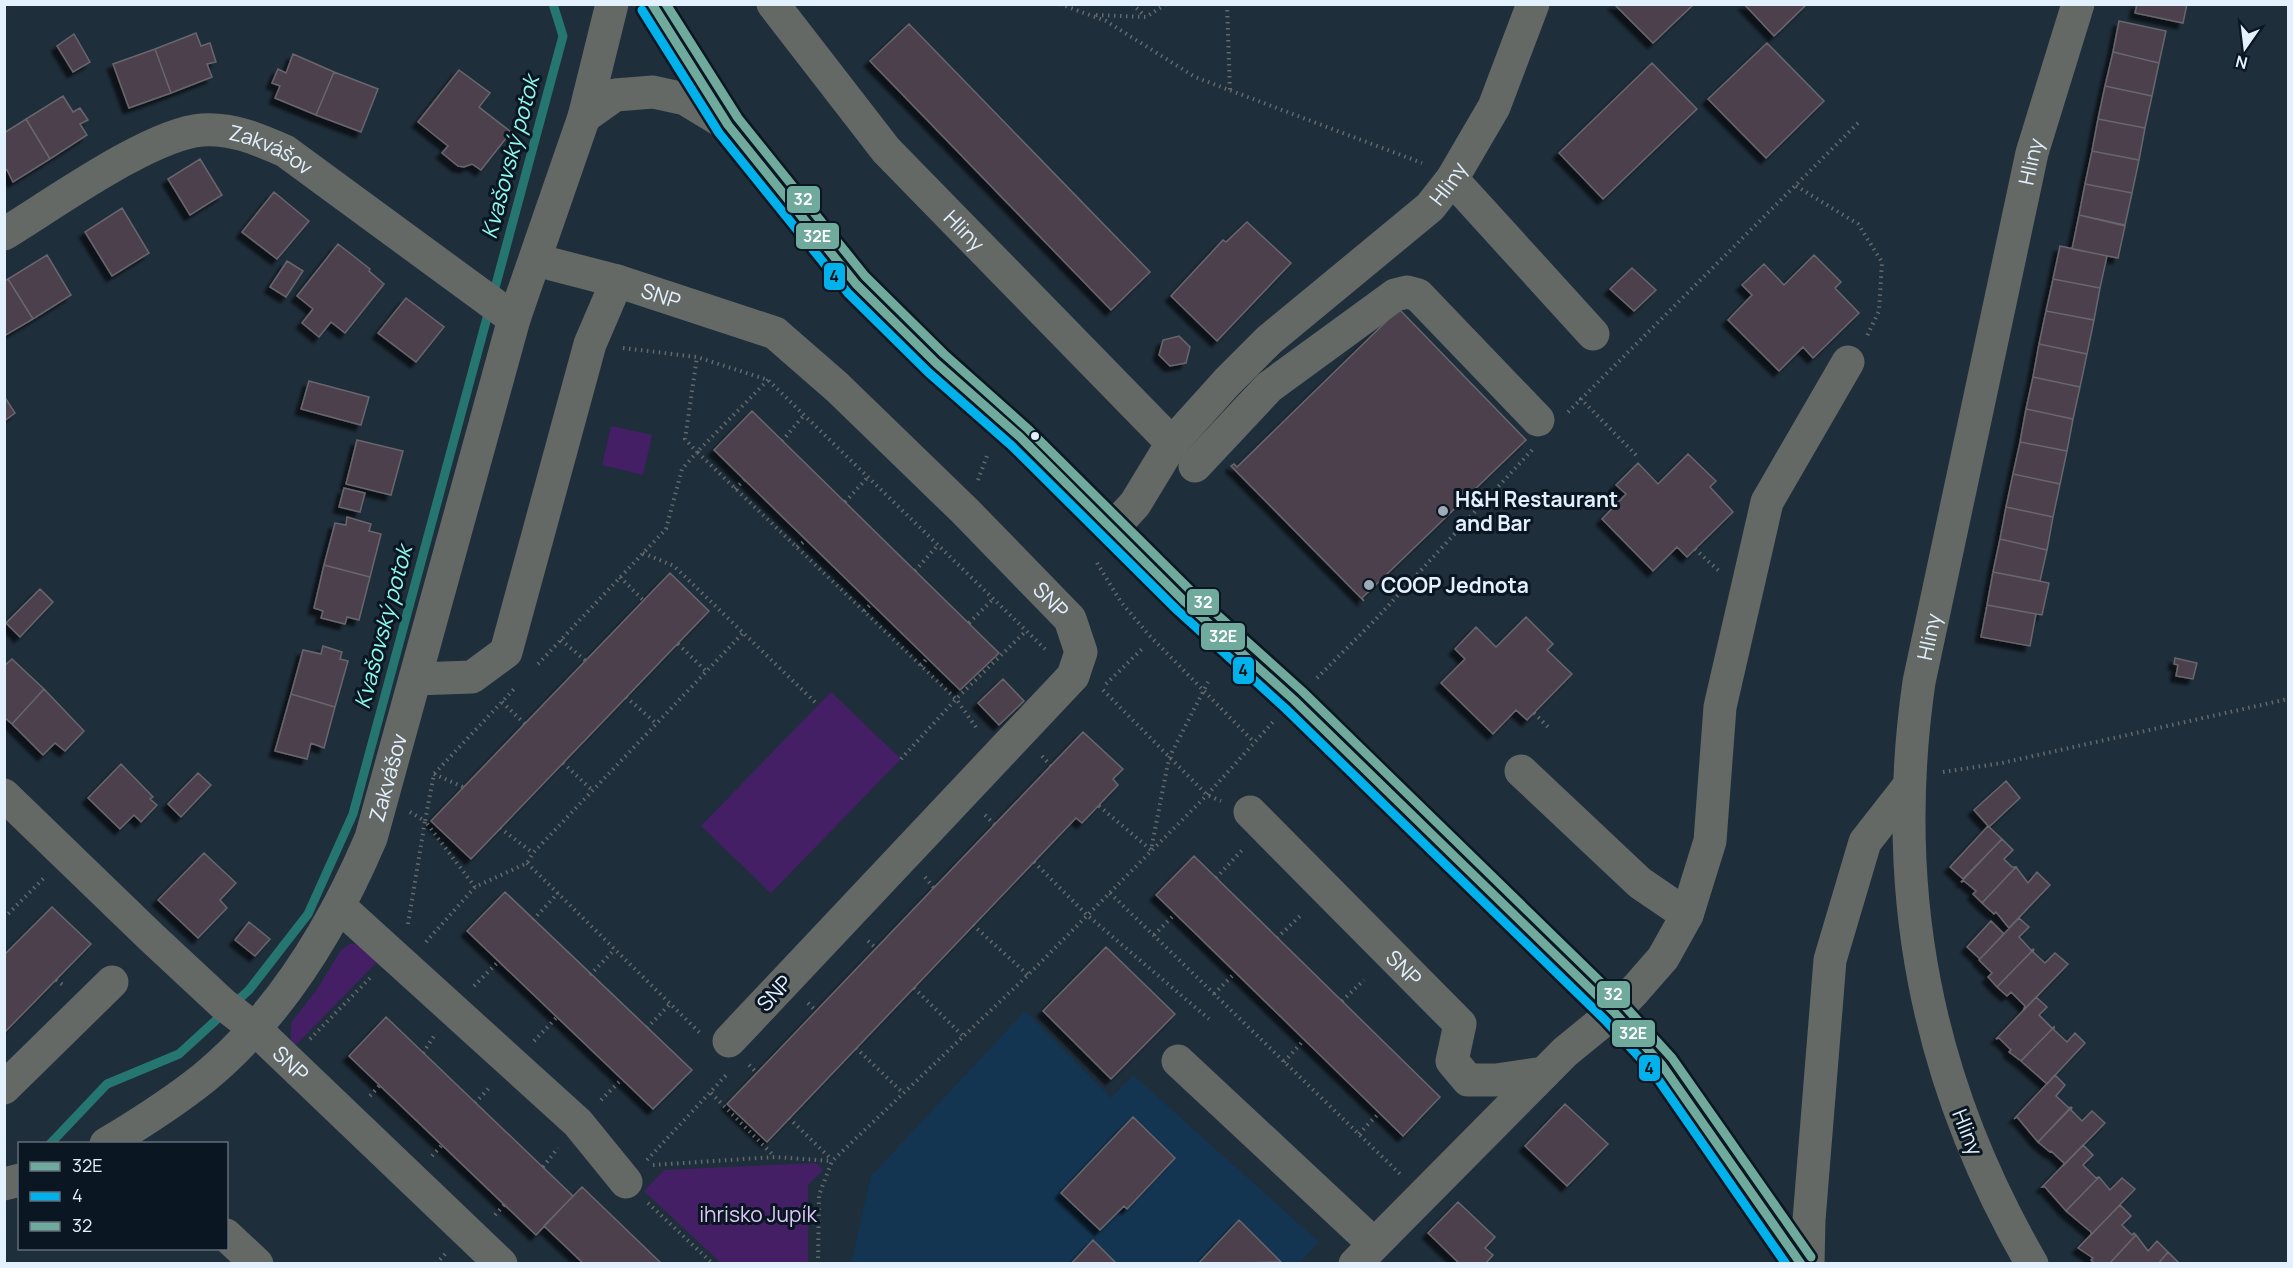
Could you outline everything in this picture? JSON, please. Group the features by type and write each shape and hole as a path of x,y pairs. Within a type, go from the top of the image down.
{"main road":[{"path":"652,4 728,125 810,230 856,284 936,363 1020,437 1101,541 1304,691 1614,1012 1662,1065 1801,1263"}],"street":[{"name":"Zakvášov","path":"119,1141 206,1076 237,1015 304,966 340,907 371,838 415,679 498,307 536,260 584,117 612,4"},
{"name":"Hliny","path":"773,4 886,150 1172,443"},
{"name":"Hliny","path":"1101,541 1135,504 1172,443 1227,382 1269,340 1430,207 1452,179 1494,106 1533,4"},
{"name":"Hliny","path":"2032,1263 2002,1212 1967,1131 1944,1067 1923,984 1911,891 1908,787 1911,738 1920,682 2025,188 2042,121 2078,4"},
{"path":"584,117 615,95 653,92 685,99 728,125"},
{"name":"Zakvášov","path":"4,234 137,153 177,136 200,130 224,130 245,135 285,151 498,307"},
{"path":"1452,179 1593,334"},
{"name":"SNP","path":"536,260 617,281 775,333 837,387 957,503 1070,619 1081,652 1073,676 721,1048"},
{"name":"SNP","path":"415,679 472,676 506,652 590,344 617,281"},
{"path":"1195,466 1269,387 1289,370 1395,296 1407,292 1418,295 1546,428"},
{"path":"1178,1061 1364,1254 1544,1073 1614,1012 1663,958 1687,915 1710,842 1720,706 1767,502 1848,362"},
{"path":"1521,771 1640,883 1687,915"},
{"path":"1808,1263 1809,1220 1830,960 1865,842 1908,787"},
{"path":"4,795 237,1015"},
{"name":"SNP","path":"1250,812 1460,1024 1452,1061 1468,1080 1496,1080 1544,1073"},
{"path":"340,907 400,959 578,1123 626,1182"},
{"path":"4,1088 112,982"},
{"name":"SNP","path":"237,1015 501,1263"},
{"path":"228,1237 257,1263"}],"path":[{"path":"1060,4 1093,15 1195,77 1230,92 1397,152 1432,167 1452,179"},
{"path":"1132,4 1146,17"},
{"path":"1093,15 1146,17 1166,4"},
{"path":"1227,4 1230,92"},
{"path":"818,1263 819,1195 832,1161 962,1035 1028,975 1207,795 1254,742 1375,620 1546,428 1581,399 1859,122"},
{"path":"1796,186 1858,224 1882,262 1879,311 1864,341 1848,362"},
{"path":"590,344 697,357 768,380 1073,676"},
{"path":"697,357 685,439 956,699 996,755"},
{"path":"531,671 666,529 682,469 768,380"},
{"path":"1581,399 1636,455"},
{"path":"782,441 804,415"},
{"path":"990,448 999,456"},
{"path":"845,502 868,477"},
{"path":"735,489 744,480"},
{"path":"796,547 806,540"},
{"path":"1101,541 1127,610 1254,742"},
{"path":"915,571 938,544"},
{"path":"643,553 674,566 818,705"},
{"path":"620,577 644,601"},
{"path":"969,623 993,599"},
{"path":"864,611 871,604"},
{"path":"901,759 956,699 1026,631"},
{"path":"288,1061 475,887 527,863 533,853 743,633"},
{"path":"561,640 585,661"},
{"path":"678,644 707,672"},
{"path":"1142,649 1101,688 1207,795 1250,812"},
{"path":"921,666 927,657"},
{"path":"1151,850 1169,758 1208,682"},
{"path":"400,959 434,774 517,686"},
{"path":"626,697 657,724"},
{"path":"1908,787 1947,771 2002,763 2289,699"},
{"path":"502,702 525,724"},
{"path":"1534,713 1549,728"},
{"path":"1037,751 1052,766"},
{"path":"563,763 593,791"},
{"path":"434,774 463,787"},
{"path":"383,795 425,821 475,887"},
{"path":"1098,806 1151,850"},
{"path":"500,828 533,853"},
{"path":"4,918 66,855"},
{"path":"1034,862 1087,915 1209,1019"},
{"path":"527,863 670,1004 721,1048 711,1093 642,1166 775,1157 832,1161"},
{"path":"1110,892 1422,1195"},
{"path":"533,920 558,893"},
{"path":"1154,935 1175,914"},
{"path":"1277,938 1300,916"},
{"path":"974,925 1028,975"},
{"path":"590,975 615,950"},
{"path":"1214,994 1235,973"},
{"path":"1342,1001 1364,980"},
{"path":"914,988 962,1035"},
{"path":"647,1028 670,1004"},
{"path":"1284,1062 1304,1040"},
{"path":"856,1048 902,1092"},
{"path":"711,1093 775,1157"},
{"path":"1359,1134 1379,1113"},
{"path":"789,1118 832,1161"},
{"path":"626,1182 713,1263"},
{"path":"574,1263 578,1258"}],"shaded area":[{"path":"1025,1011 1111,1098 1133,1075 1319,1242 1298,1264 851,1264 871,1176"}],"green space":[{"path":"611,426 652,435 643,475 602,465"},
{"path":"831,692 901,759 771,893 701,826"},
{"path":"350,944 356,944 378,961 296,1045 291,1040 291,1023 318,988 341,950"},
{"name":"ihrisko Jupík","path":"816,1163 823,1170 808,1185 808,1263 721,1263 644,1191 664,1170"}],"building":[{"path":"1614,4 1694,4 1653,43"},
{"path":"1744,4 1807,4 1774,36"},
{"path":"2137,4 2187,4 2183,23 2135,13"},
{"path":"2119,21 2166,31 2159,63 2113,52"},
{"path":"909,24 1150,272 1111,310 870,61"},
{"path":"196,33 201,46 210,43 216,62 207,64 212,77 171,93 155,49"},
{"path":"74,34 90,62 73,72 57,46"},
{"path":"1767,43 1824,101 1766,158 1708,99"},
{"path":"155,49 171,93 129,108 113,64"},
{"path":"2113,52 2159,63 2152,96 2105,86"},
{"path":"293,54 334,72 316,115 275,98 280,86 272,83 278,69 286,73"},
{"path":"1652,63 1697,109 1603,199 1559,153"},
{"path":"459,70 490,93 479,107 511,132 481,170 472,164 464,167 458,166 442,153 448,146 418,122"},
{"path":"334,72 378,89 361,132 316,115"},
{"path":"2105,86 2152,96 2145,128 2098,119"},
{"path":"63,96 73,112 80,108 88,120 80,124 87,135 50,159 26,119"},
{"path":"26,119 50,159 13,182 7,170 4,171 4,133"},
{"path":"2098,119 2145,128 2139,160 2092,151"},
{"path":"2092,151 2139,160 2132,193 2085,184"},
{"path":"200,159 222,195 190,215 168,179"},
{"path":"2085,184 2132,193 2125,225 2079,215"},
{"path":"274,192 309,221 277,259 242,232"},
{"path":"122,208 149,253 112,276 85,232"},
{"path":"2079,215 2125,226 2118,258 2072,249"},
{"path":"1247,222 1291,263 1217,341 1171,296 1223,240 1226,242"},
{"path":"338,244 370,269 369,271 384,284 345,333 331,322 319,337 302,323 313,309 297,296"},
{"path":"2060,246 2107,256 2100,288 2053,279"},
{"path":"47,255 71,295 33,319 8,279"},
{"path":"1814,255 1841,282 1835,288 1859,313 1813,358 1803,347 1779,371 1728,320 1752,295 1742,285 1764,264 1784,285"},
{"path":"287,261 303,271 286,297 270,287"},
{"path":"1632,268 1656,290 1634,311 1610,289"},
{"path":"8,279 33,319 4,336 4,281"},
{"path":"2053,279 2100,288 2094,320 2046,311"},
{"path":"406,298 444,327 416,362 378,333"},
{"path":"1399,309 1526,440 1362,598 1364,601 1231,466 1234,464 1237,467"},
{"path":"2046,311 2094,320 2087,354 2039,344"},
{"path":"1179,336 1190,347 1186,363 1170,366 1159,355 1163,340"},
{"path":"2039,344 2087,354 2080,387 2033,377"},
{"path":"2033,377 2080,387 2073,419 2026,409"},
{"path":"309,381 369,397 361,425 301,409"},
{"path":"4,396 15,413 4,421"},
{"path":"2026,409 2073,419 2067,451 2020,442"},
{"path":"752,411 999,653 960,690 714,450"},
{"path":"357,440 403,451 391,495 346,484"},
{"path":"2020,442 2067,451 2060,484 2013,474"},
{"path":"1688,454 1716,481 1710,487 1733,512 1687,557 1677,547 1653,571 1602,519 1626,494 1616,485 1638,463 1658,484"},
{"path":"2013,474 2060,484 2053,517 2006,507"},
{"path":"344,488 365,493 360,512 339,507"},
{"path":"2006,507 2053,517 2047,550 2000,539"},
{"path":"347,517 371,524 369,531 381,534 370,577 324,565 335,523 346,525"},
{"path":"2000,539 2047,550 2040,581 1993,572"},
{"path":"324,565 370,577 359,620 347,617 345,624 321,618 323,611 314,608"},
{"path":"1993,572 2049,583 2042,615 1987,605"},
{"path":"670,573 709,611 471,859 431,821"},
{"path":"40,589 53,602 20,637 6,623"},
{"path":"1987,605 2036,614 2030,646 1981,637"},
{"path":"1526,617 1553,644 1547,650 1572,674 1527,720 1516,710 1493,734 1441,683 1465,659 1455,649 1476,627 1496,647"},
{"path":"323,646 342,652 340,659 348,661 335,707 291,694 303,650 321,654"},
{"path":"2175,658 2197,663 2193,679 2176,676 2178,665 2174,664"},
{"path":"12,659 44,689 12,724 4,717 4,666"},
{"path":"1003,679 1024,701 999,725 978,703"},
{"path":"44,689 84,731 65,751 55,743 43,755 12,724"},
{"path":"291,694 335,707 324,748 311,743 307,759 275,751"},
{"path":"1083,732 1123,769 1113,779 1118,785 1082,823 1076,818 767,1142 727,1104"},
{"path":"121,764 153,797 150,799 157,805 141,822 134,815 120,829 88,798"},
{"path":"198,773 211,785 181,817 168,804"},
{"path":"2006,781 2020,798 1989,827 1974,810"},
{"path":"1988,826 2002,839 1963,879 1950,867"},
{"path":"2002,839 2013,850 2004,859 2012,867 2016,867 1982,903 1973,894 1976,891 1964,881 1961,882"},
{"path":"204,853 236,883 220,900 227,908 198,938 158,900"},
{"path":"1194,856 1440,1097 1403,1136 1156,895"},
{"path":"2016,867 2028,883 2037,872 2050,885 2009,928 1996,912 1994,914 1982,903"},
{"path":"505,892 692,1070 653,1109 467,931"},
{"path":"52,907 91,944 4,1033 4,955"},
{"path":"2019,918 2029,927 2019,937 2031,950 2034,949 1997,987 1988,977 1992,973 1979,960"},
{"path":"1991,921 2004,934 1980,959 1967,947"},
{"path":"249,922 270,939 255,956 235,940"},
{"path":"1106,947 1175,1014 1111,1079 1043,1011"},
{"path":"2034,949 2033,952 2045,963 2055,953 2068,964 2023,1011 2025,1006 2011,992 2007,996 1997,987"},
{"path":"2036,997 2047,1007 2039,1015 2052,1028 2054,1027 2021,1061 2009,1052 2011,1050 1999,1038 1996,1039"},
{"path":"386,1017 573,1196 536,1235 349,1056"},
{"path":"2054,1027 2054,1030 2067,1042 2075,1033 2085,1043 2047,1084 2021,1061"},
{"path":"2055,1075 2065,1085 2056,1096 2069,1108 2071,1107 2038,1142 2017,1117 2014,1119"},
{"path":"1565,1104 1608,1144 1567,1186 1525,1146"},
{"path":"2072,1107 2071,1110 2082,1121 2092,1111 2105,1123 2063,1166 2064,1163 2038,1142"},
{"path":"1133,1117 1175,1158 1127,1209 1124,1206 1100,1230 1061,1193"},
{"path":"2083,1145 2093,1155 2083,1165 2096,1178 2099,1177 2066,1211 2045,1187 2042,1187"},
{"path":"2099,1177 2110,1190 2122,1178 2135,1189 2091,1235 2091,1232 2066,1211"},
{"path":"582,1187 662,1264 584,1264 544,1226"},
{"path":"1458,1202 1495,1237 1485,1248 1493,1255 1485,1264 1460,1264 1428,1233"},
{"path":"2120,1205 2131,1216 2122,1225 2132,1235 2134,1233 2136,1235 2109,1264 2095,1264 2091,1260 2093,1258 2078,1248"},
{"path":"1239,1220 1281,1262 1198,1264"},
{"path":"2136,1235 2148,1251 2157,1241 2168,1252 2158,1264 2109,1264"},
{"path":"1093,1240 1117,1264 1071,1264"},
{"path":"2168,1252 2180,1264 2158,1264"}],"waterway":[{"name":"Kvašovský potok","path":"52,1142 107,1084 179,1054 249,990 308,914 353,814 563,36 553,4"}],"transit line":[{"name":"32E","path":"652,4 728,125 856,284 936,363 1020,437 1185,602 1294,700 1614,1012 1662,1065 1801,1264"},
{"name":"32","path":"666,4 738,118 865,276 944,354 1028,429 1193,593 1302,691 1622,1003 1672,1058 1811,1257"},
{"name":"4","path":"642,10 719,133 848,293 928,372 1012,446 1177,610 1286,709 1605,1020 1653,1072 1786,1264"}],"place":[{"name":"H&H Restaurant and Bar","path":"1443,511"},
{"name":"COOP Jednota","path":"1369,585"}]}
